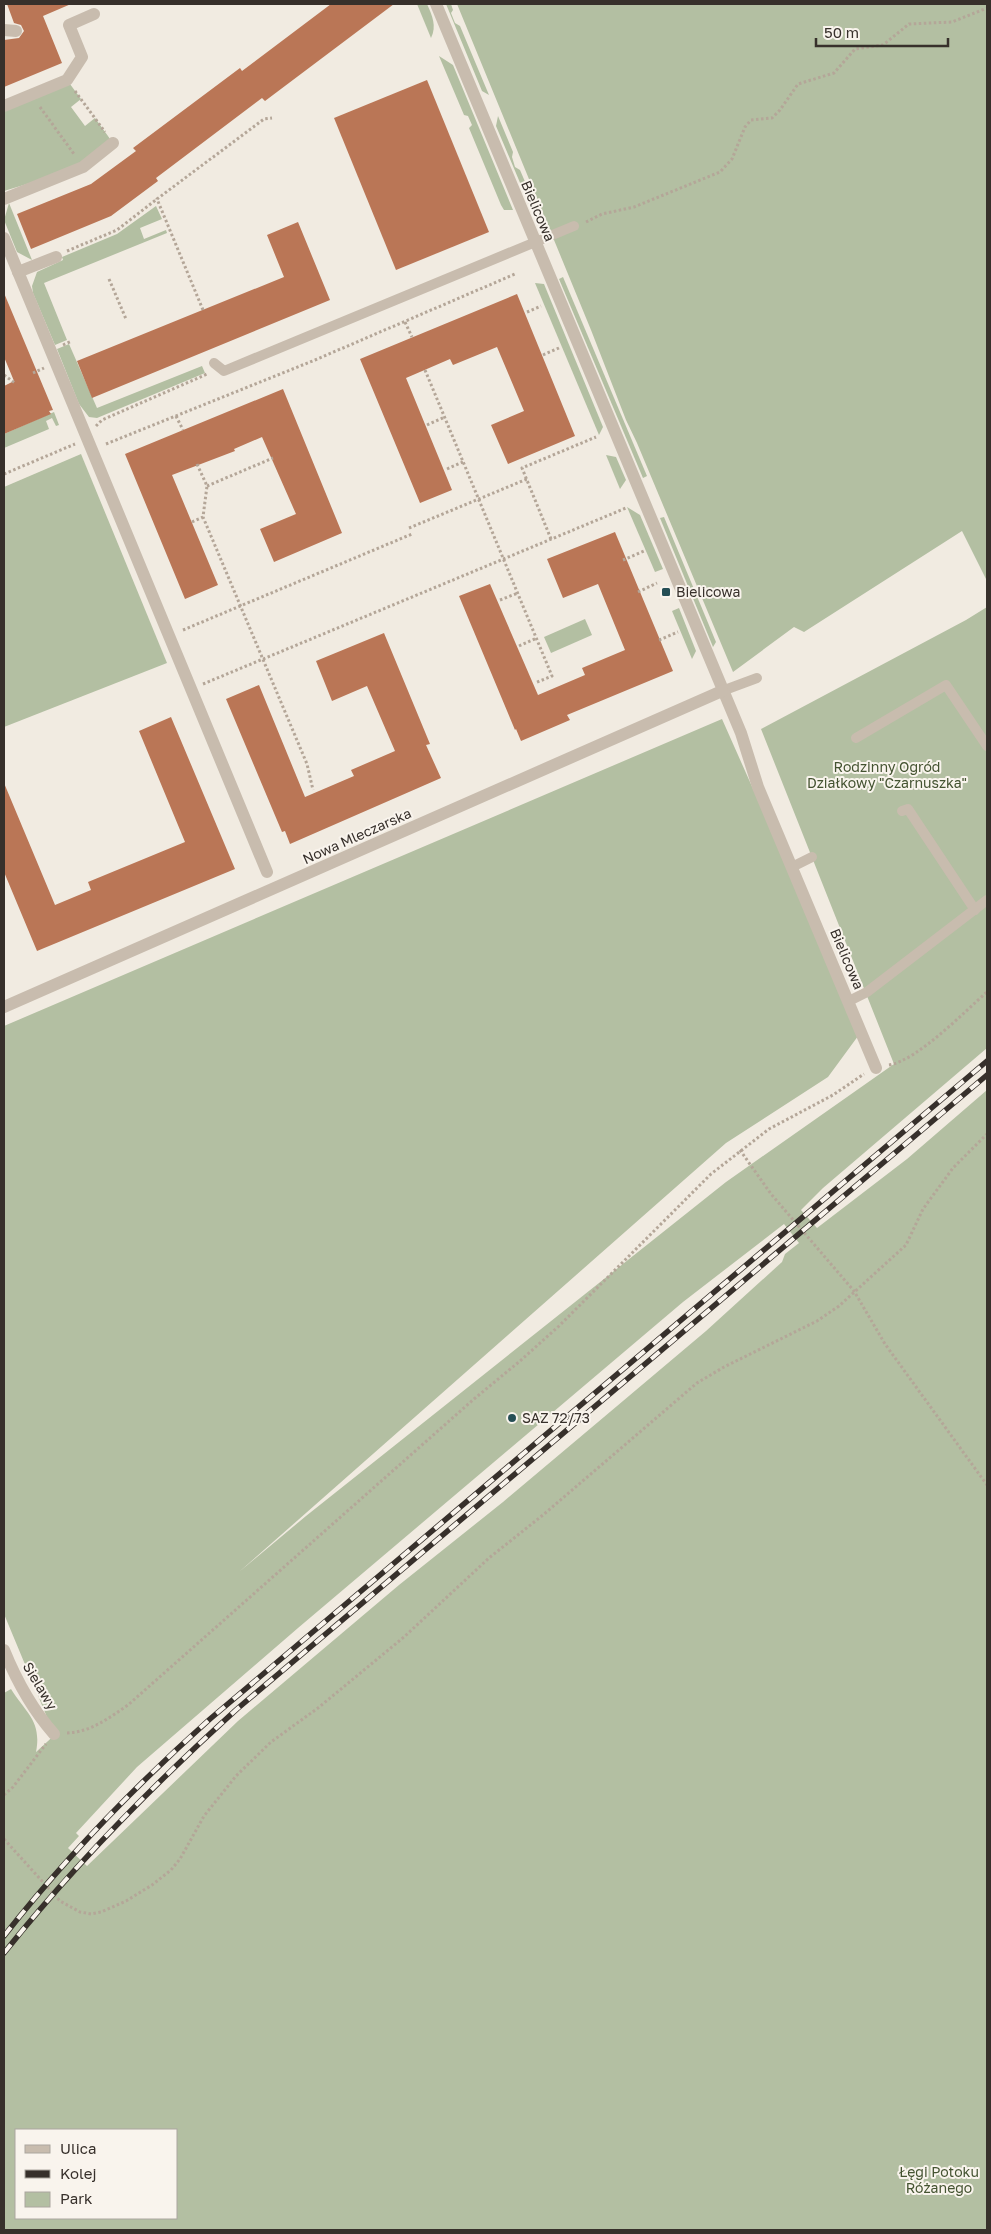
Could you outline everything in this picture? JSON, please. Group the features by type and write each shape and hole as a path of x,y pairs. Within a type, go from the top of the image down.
{"street":[{"name":"Bielicowa","path":"436,4 741,733 758,786 876,1068"},
{"path":"4,106 67,80 82,57 69,24 94,14"},
{"path":"4,199 83,167 113,143"},
{"path":"4,238 266,872"},
{"path":"18,272 56,257"},
{"name":"Nowa Mleczarska","path":"4,1007 722,691"},
{"name":"Sielawy","path":"4,1650 24,1694 54,1734"}],"lane":[{"path":"214,363 224,371 574,226"},
{"path":"722,691 757,678"},
{"path":"856,738 946,685 987,746"},
{"path":"902,811 908,809 975,910"},
{"path":"792,866 812,858"},
{"path":"849,1001 867,992 987,900"}],"path":[{"path":"574,226 602,214 634,207 720,172 732,159 745,126 751,120 772,118 798,84 834,73 855,49 883,45 909,24 952,22 987,8"},
{"path":"67,80 113,143"},
{"path":"31,95 83,167"},
{"path":"56,257 118,230 264,119 272,118"},
{"path":"157,199 203,310"},
{"path":"4,474 176,416 405,322 515,274"},
{"path":"110,279 126,319"},
{"path":"527,312 541,306"},
{"path":"405,322 412,338"},
{"path":"544,355 559,348"},
{"path":"425,370 552,676 534,683"},
{"path":"4,375 15,383"},
{"path":"176,416 183,430"},
{"path":"427,425 445,417"},
{"path":"551,539 522,468 596,437"},
{"path":"207,486 273,458"},
{"path":"447,469 464,462"},
{"path":"197,464 207,486 203,517 307,764 313,790"},
{"path":"409,528 526,479"},
{"path":"190,689 626,508"},
{"path":"192,522 203,517"},
{"path":"169,637 412,534"},
{"path":"623,560 644,551"},
{"path":"638,592 657,583"},
{"path":"500,600 518,593"},
{"path":"659,640 678,632"},
{"path":"519,646 537,638"},
{"path":"4,1795 13,1787 54,1734 78,1733 104,1722 128,1705 474,1399 527,1356 711,1174 740,1150 769,1129 833,1095 876,1068 898,1064 918,1051 987,992"},
{"path":"4,1839 60,1901 80,1912 91,1914 101,1912 140,1893 171,1870 189,1844 209,1809 236,1776 271,1742 318,1708 404,1636 489,1558 550,1509 697,1383 724,1367 817,1321 839,1306 906,1245 923,1210 953,1168 987,1134"},
{"path":"740,1150 771,1194 854,1291 885,1344 987,1485"}],"green space":[{"path":"417,4 427,4 431,12 434,29 431,38"},
{"path":"446,4 451,4 453,10 451,13 455,23 460,26 489,95 482,91"},
{"path":"457,4 987,4 987,581 962,531 804,632 794,627 733,672 626,420"},
{"path":"439,56 453,65 513,210 504,210 501,205 469,128 472,125 468,116 464,115"},
{"path":"67,80 81,99 71,107 85,126 95,118 113,143 83,167 4,191 4,106"},
{"path":"498,116 513,152 512,157 515,167 520,170 532,198 529,204 496,126"},
{"path":"9,203 32,260 17,252 4,220"},
{"path":"156,206 162,219 140,228 144,239 166,230 167,233 44,283 67,340 55,345 33,293 32,286 37,272 63,260 62,257 117,234"},
{"path":"563,277 647,476 643,478 559,279"},
{"path":"535,283 544,284 603,427 599,435"},
{"path":"69,344 97,408 202,366 205,373 97,418 89,417 79,404 57,349"},
{"path":"54,412 59,425 56,426 52,418 46,421 49,429 4,448 4,434"},
{"path":"81,454 167,663 4,727 4,487"},
{"path":"606,455 616,457 626,480 620,489"},
{"path":"627,507 640,515 663,569 655,572"},
{"path":"664,517 716,642 713,647 660,518"},
{"path":"987,607 987,1048 823,1188 801,1210 817,1228 907,1159 987,1090 987,2230 4,2230 4,1693 11,1689 35,1725 37,1732 36,1752 59,1731 54,1734 4,1614 4,1026 722,719 861,1032 828,1077 726,1143 239,1572 306,1516 726,1182 894,1064 761,729","holes":["784,1224 799,1243 785,1254 782,1262 706,1331 238,1721 87,1866 68,1848 79,1836 76,1833 137,1767 683,1302"]},
{"path":"679,608 696,651 692,659 672,611"},
{"path":"585,619 592,635 551,653 544,637"}],"building":[{"path":"7,4 71,4 43,16 62,63 4,87 4,40 19,38 24,31 21,25 14,23"},
{"path":"331,4 394,4 265,101 262,98 156,178 158,181 111,216 31,249 17,214 91,184 136,151 133,148 240,68 242,71"},
{"path":"427,80 489,232 396,270 334,118"},
{"path":"298,222 330,300 92,398 77,361 284,277 267,235"},
{"path":"4,293 53,410 49,411 51,414 4,434 4,386 14,381 4,357"},
{"path":"517,294 575,436 508,464 491,425 524,411 497,347 453,365 450,359 406,378 452,490 420,503 360,359"},
{"path":"283,389 342,533 274,562 260,529 296,514 262,437 234,449 235,451 172,475 218,585 185,599 125,454"},
{"path":"615,532 673,671 567,715 570,720 521,741 459,596 490,584 538,695 585,675 582,668 625,650 598,584 563,598 547,559"},
{"path":"384,633 430,744 426,745 441,778 290,844 285,831 282,832 226,699 259,685 305,797 354,776 351,770 395,751 367,686 332,701 316,661"},
{"path":"171,717 235,869 37,951 4,872 4,783 55,905 91,890 88,882 185,842 139,731"}],"railway":[{"path":"4,1936 52,1878 102,1823 210,1719 987,1061"},
{"path":"4,1953 59,1888 116,1826 237,1709 987,1075"}],"place":[{"name":"Bielicowa","path":"666,592"},
{"name":"SAZ 72/73","path":"512,1418"}],"park label":[{"name":"Rodzinny Ogród Działkowy \"Czarnuszka\"","path":"887,776"},
{"name":"Łęgi Potoku Różanego","path":"939,2180"}]}
